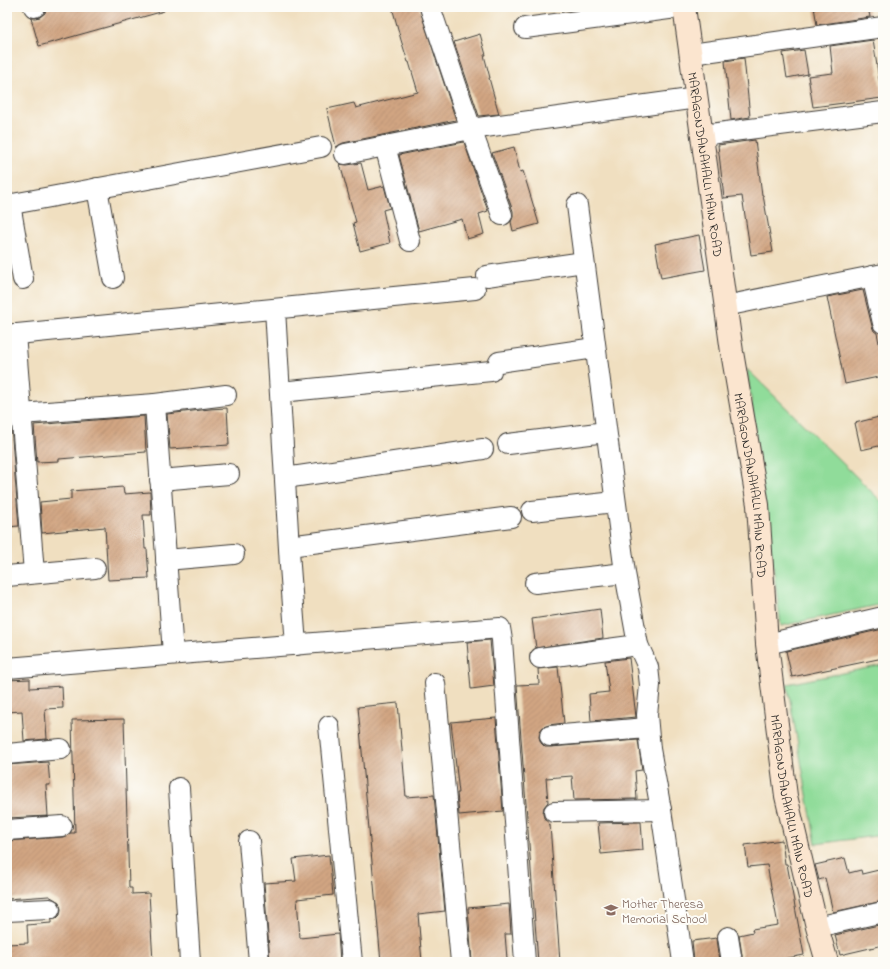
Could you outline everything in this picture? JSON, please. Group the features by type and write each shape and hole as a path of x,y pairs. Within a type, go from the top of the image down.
{"street":[{"path":"430,7 502,215"},
{"path":"526,28 684,7"},
{"name":"MARAGONDANAHALLI MAIN ROAD","path":"684,7 725,306 758,504 768,644 786,796 816,927 827,962"},
{"path":"691,54 883,27"},
{"path":"345,154 471,129 697,98"},
{"path":"702,135 883,112"},
{"path":"385,146 410,241"},
{"path":"23,279 8,204 321,147"},
{"path":"97,188 113,278"},
{"path":"577,205 625,573 638,645 648,667 650,685 647,728 661,810 683,962"},
{"path":"34,573 14,414 11,335 275,309 481,282 584,262"},
{"path":"725,306 877,275 883,323"},
{"path":"275,309 296,645"},
{"path":"280,392 495,366 595,348"},
{"path":"14,414 155,404 226,395"},
{"path":"155,404 173,654"},
{"path":"508,444 606,432"},
{"path":"285,478 483,449"},
{"path":"160,480 229,474"},
{"path":"532,511 616,502"},
{"path":"289,546 511,517"},
{"path":"166,560 234,554"},
{"path":"7,576 95,568"},
{"path":"535,583 625,573"},
{"path":"768,644 883,617"},
{"path":"7,668 500,628 503,648 525,962"},
{"path":"540,658 638,645"},
{"path":"435,683 460,962"},
{"path":"329,726 352,962"},
{"path":"550,736 647,728"},
{"path":"7,754 62,748"},
{"path":"179,788 190,962"},
{"path":"554,812 661,810"},
{"path":"7,830 62,826"},
{"path":"250,841 259,962"},
{"path":"7,911 50,909"},
{"path":"816,927 883,912"},
{"path":"728,937 732,962"}],"green space":[{"path":"747,369 883,503 883,604 781,626"},
{"path":"883,665 883,835 816,844 787,684"}],"building":[{"path":"53,7 164,7 164,11 39,46 31,18 40,17 45,13 46,9"},
{"path":"392,7 419,7 456,120 343,143 336,147 327,109 354,103 356,108 418,92"},
{"path":"814,7 868,7 870,17 817,25"},
{"path":"480,34 486,55 484,55 489,78 499,114 479,116 454,42"},
{"path":"873,40 882,98 813,107 808,76 833,73 830,46"},
{"path":"804,50 808,74 787,78 783,53"},
{"path":"744,58 750,117 731,120 725,61"},
{"path":"755,140 762,195 773,252 751,255 742,196 724,198 718,145"},
{"path":"464,142 488,211 479,214 484,234 467,239 462,219 419,231 399,155"},
{"path":"514,147 520,172 523,171 539,224 513,231 511,222 513,211 492,153"},
{"path":"361,163 368,190 384,186 390,208 383,210 390,243 360,251 353,223 356,222 340,164 347,165"},
{"path":"699,235 705,270 661,278 655,244"},
{"path":"863,290 872,326 874,331 877,333 883,363 883,376 845,384 827,297"},
{"path":"227,408 229,445 170,449 167,414"},
{"path":"144,416 146,452 37,462 34,425"},
{"path":"883,416 883,445 861,450 855,423"},
{"path":"7,426 11,426 19,526 7,527"},
{"path":"123,487 124,494 150,492 151,515 143,515 145,549 147,549 149,578 108,580 105,527 42,533 40,502 71,499 71,491"},
{"path":"600,609 603,638 536,648 532,619"},
{"path":"883,629 883,658 792,677 786,651"},
{"path":"490,640 494,686 471,689 467,642"},
{"path":"629,658 636,717 591,721 589,694 609,692 605,661"},
{"path":"558,667 564,723 543,727 540,731 539,737 541,743 545,747 551,747 638,740 642,770 635,771 637,799 574,800 572,776 546,778 548,802 544,807 543,813 544,818 550,825 560,962 538,962 517,685 539,684 538,669"},
{"path":"30,679 30,688 62,686 63,708 45,709 47,739 24,741 22,711 7,712 7,680"},
{"path":"398,703 406,797 434,795 445,911 418,914 422,962 381,962 358,707"},
{"path":"496,718 503,811 459,815 457,793 459,793 451,722"},
{"path":"124,719 129,888 132,888 132,894 149,893 153,962 8,962 7,944 28,943 27,925 51,923 51,920 56,919 60,915 61,909 59,902 49,896 7,899 7,841 63,837 70,833 75,833 72,720"},
{"path":"48,762 50,785 46,785 48,816 7,818 7,765"},
{"path":"641,822 643,850 601,854 598,823"},
{"path":"782,840 785,864 787,864 804,955 767,962 743,962 739,935 753,932 752,929 778,925 767,865 748,867 745,845"},
{"path":"329,855 333,895 297,899 300,938 338,934 340,962 270,962 264,883 296,881 293,859"},
{"path":"845,858 849,873 861,870 862,874 883,869 883,901 833,912 825,878 819,880 815,865"},
{"path":"509,904 511,934 505,934 507,959 493,962 472,962 468,908"},
{"path":"883,924 883,945 840,955 835,935"},
{"path":"717,938 720,962 694,962 692,941"}],"place":[{"name":"Mother Theresa Memorial School","path":"611,910"}]}
